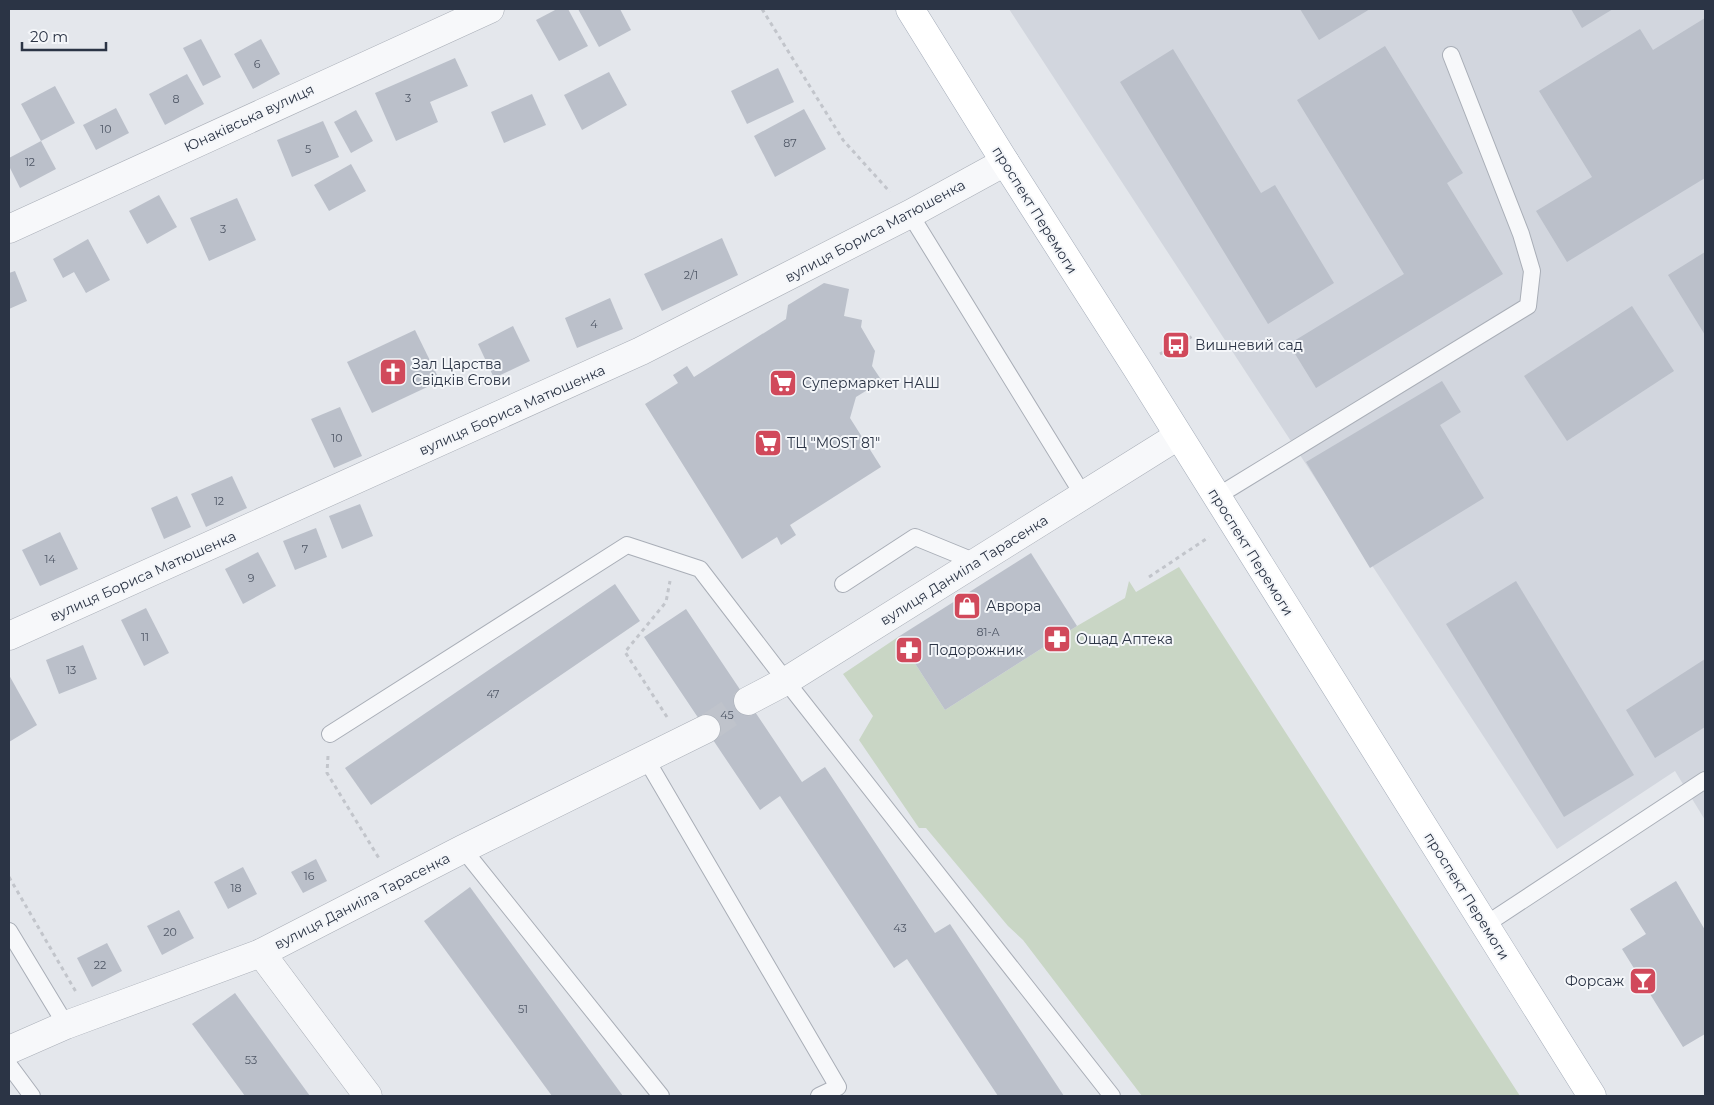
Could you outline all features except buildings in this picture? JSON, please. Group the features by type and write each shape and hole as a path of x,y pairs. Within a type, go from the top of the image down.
{"main road":[{"name":"проспект Перемоги","path":"916,11 1004,162 1136,368 1592,1096"}],"street":[{"name":"Юнаківська вулиця","path":"9,229 490,9"},
{"name":"вулиця Бориса Матюшенка","path":"9,636 641,351 910,214 1004,162"},
{"name":"вулиця Даниіла Тарасенка","path":"748,701 786,681 1178,436"},
{"name":"вулиця Даниіла Тарасенка","path":"9,1050 78,1021 261,953 463,848 694,735"},
{"path":"261,953 368,1096"}],"lane":[{"path":"1216,497 1528,306 1532,271 1524,243 1451,55"},
{"path":"910,214 1083,495"},
{"path":"843,584 915,537 976,562"},
{"path":"330,734 627,545 700,569 1112,1096"},
{"path":"646,759 838,1088 818,1096"},
{"path":"1485,925 1705,780"},
{"path":"463,848 661,1096"},
{"path":"9,931 78,1021"},
{"path":"9,1065 32,1096"}],"path":[{"path":"762,9 843,140 910,214"},
{"path":"1136,368 1193,336"},
{"path":"1149,577 1232,522"},
{"path":"673,560 666,602 625,652 694,735"},
{"path":"330,734 327,773 394,884"},
{"path":"9,877 78,1021"}],"shaded area":[{"path":"1009,9 1705,9 1705,820 1675,771 1557,849"}],"green space":[{"path":"1179,567 1520,1096 1142,1096 1023,940 1008,926 926,828 919,828 859,740 873,716 843,674 898,637 945,710 1077,626 1125,598 1129,581 1136,592"}],"tunnel":[{"path":"706,729 748,701"}],"place":[{"name":"Вишневий сад","path":"1176,345"},
{"name":"Зал Царства Свідків Єгови","path":"393,372"},
{"name":"Супермаркет НАШ","path":"783,383"},
{"name":"ТЦ \"MOST 81\"","path":"768,443"},
{"name":"Аврора","path":"967,606"},
{"name":"Ощад Аптека","path":"1057,639"},
{"name":"Подорожник","path":"909,650"},
{"name":"Форсаж","path":"1643,981"}]}
